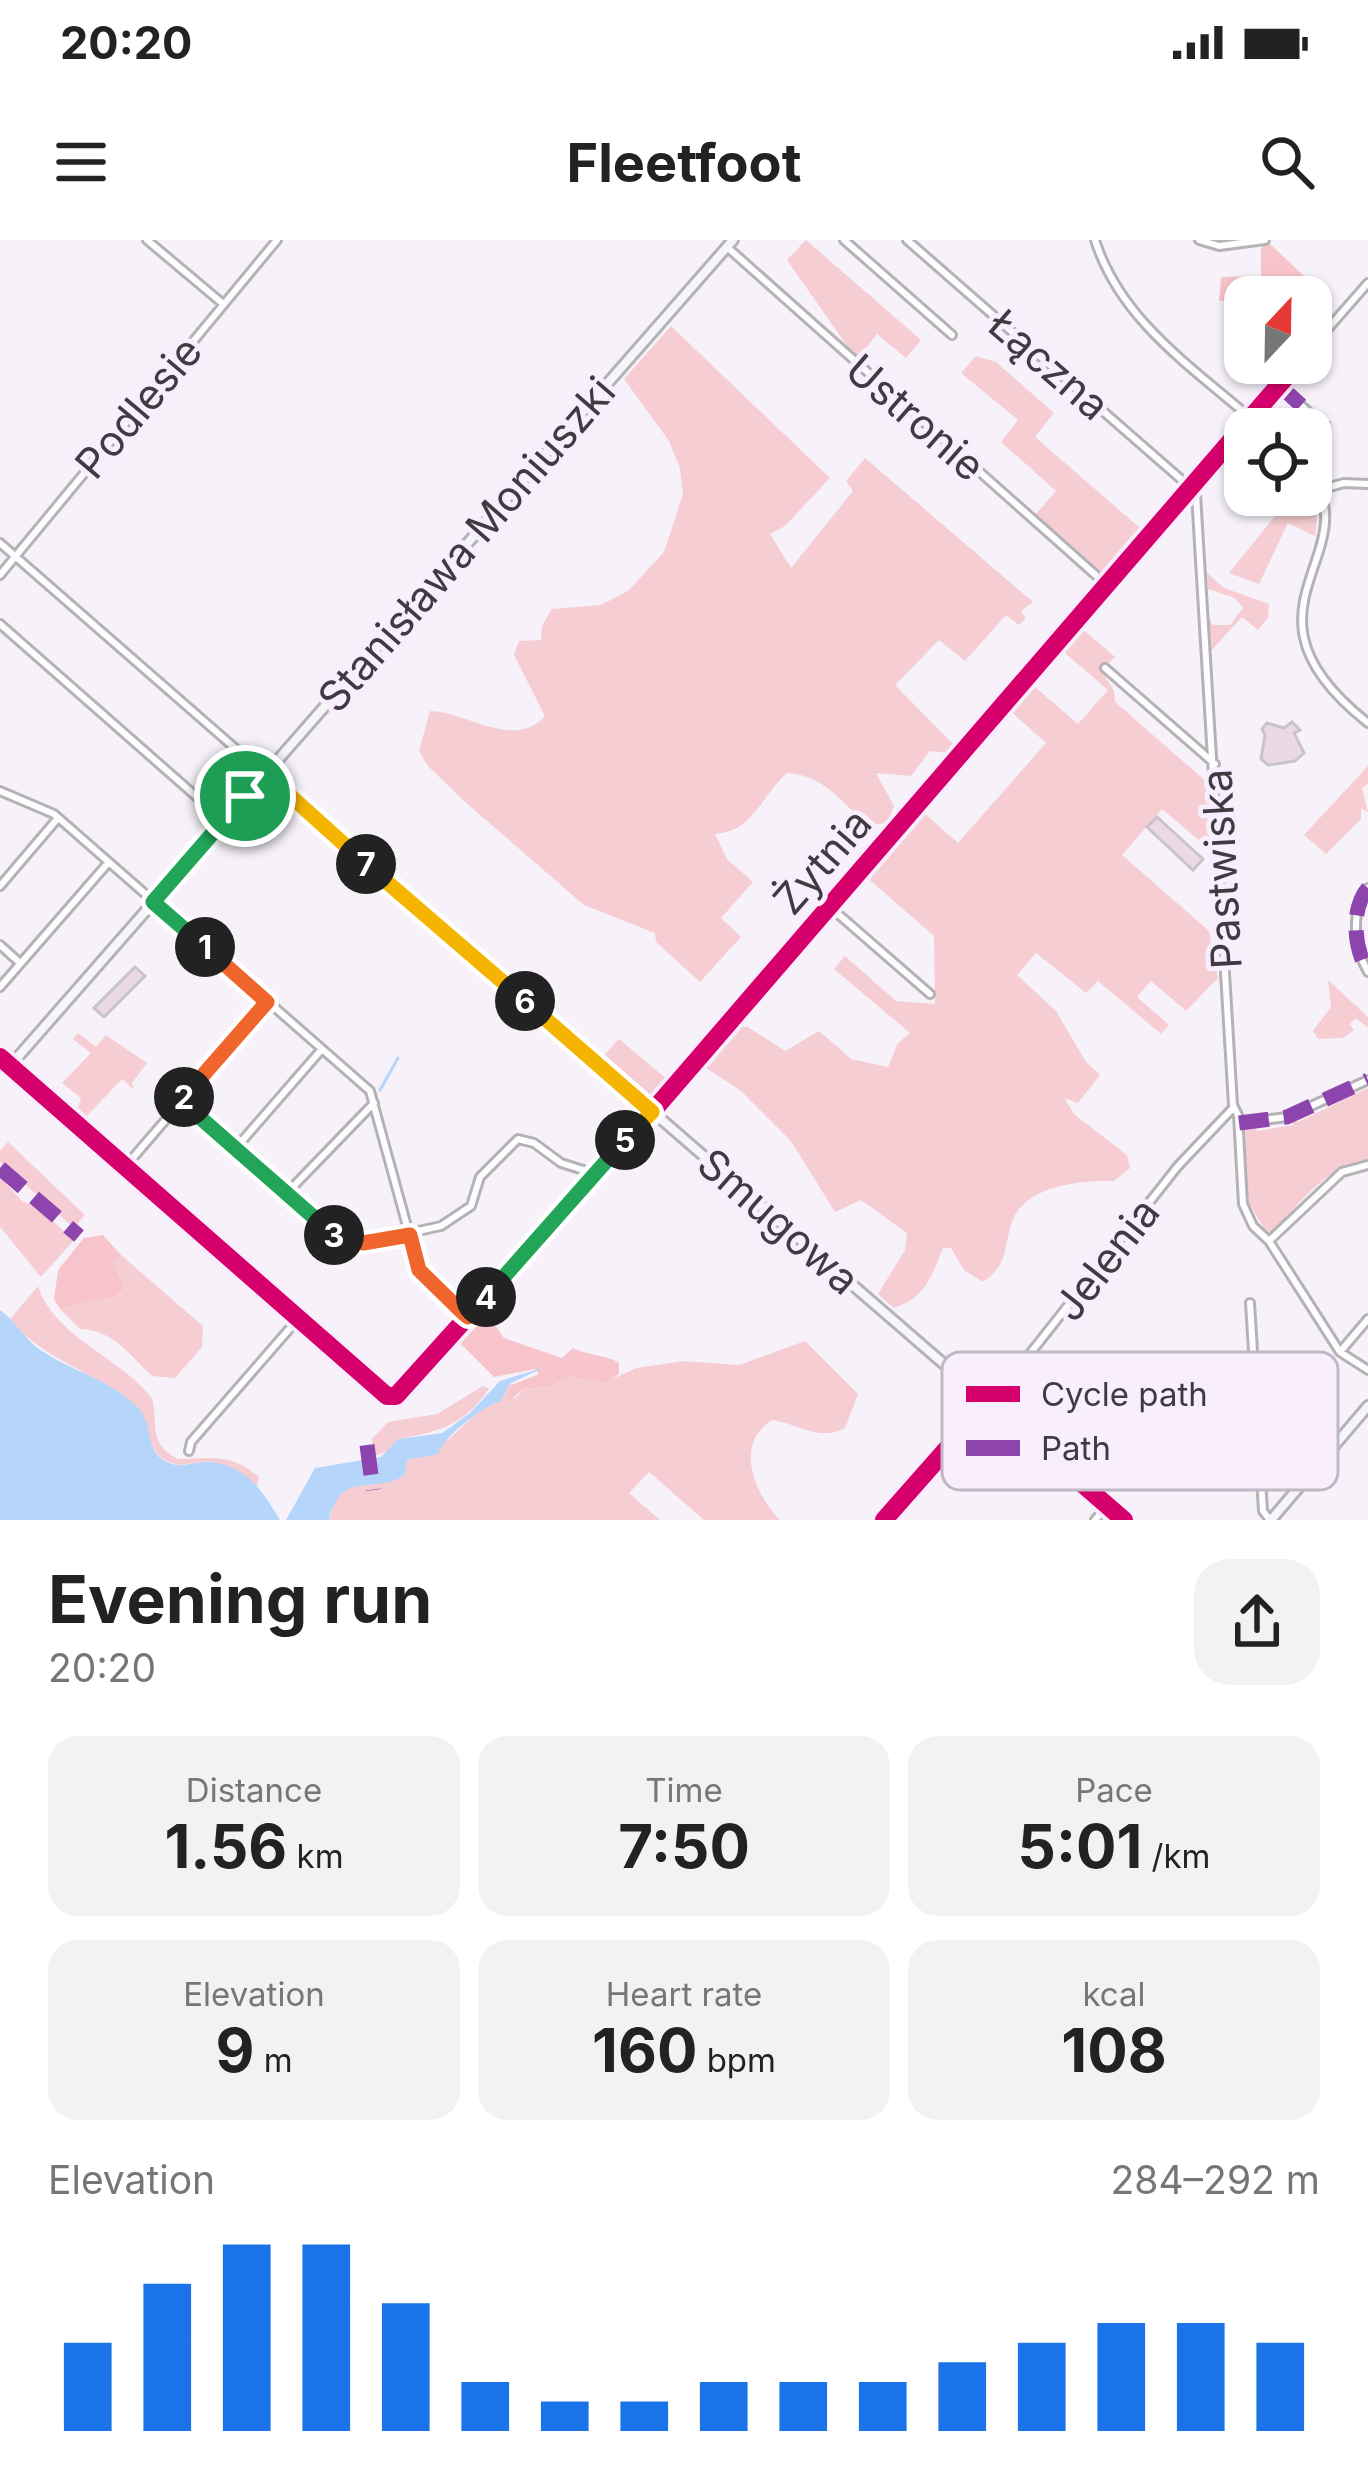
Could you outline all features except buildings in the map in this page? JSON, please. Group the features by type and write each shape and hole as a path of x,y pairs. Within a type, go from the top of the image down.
{"street":[{"path":"146,240 223,303"},
{"name":"Podlesie","path":"0,575 278,240"},
{"path":"844,240 952,335"},
{"name":"Łączna","path":"907,240 1191,488"},
{"path":"1095,240 1114,286 1142,322 1239,408"},
{"path":"1199,240 1219,246 1264,240"},
{"name":"Ustronie","path":"730,243 1108,586"},
{"name":"Stanisława Moniuszki","path":"10,1066 730,243"},
{"path":"1332,324 1368,283"},
{"path":"1279,385 1305,408"},
{"name":"Żytnia","path":"1259,408 1279,385"},
{"name":"Żytnia","path":"298,1318 392,1398 652,1112 1224,449"},
{"path":"1332,486 1368,484"},
{"name":"Pastwiska","path":"1191,488 1196,494 1234,1107 1246,1212 1340,1352"},
{"path":"1326,516 1329,531 1306,599 1306,641 1323,684 1368,723"},
{"name":"Smugowa","path":"0,543 942,1362"},
{"path":"0,624 224,820"},
{"path":"1105,668 1216,765"},
{"path":"0,790 58,818 356,1077 374,1103 419,1270 468,1317"},
{"path":"0,886 58,818"},
{"path":"0,987 108,863"},
{"path":"1368,888 1356,907 1358,947 1368,972"},
{"path":"830,907 930,994"},
{"path":"0,945 20,963"},
{"path":"125,1167 267,1002"},
{"path":"235,1149 322,1049"},
{"path":"0,1057 298,1318 191,1442 189,1451"},
{"path":"1239,1123 1288,1117 1368,1080"},
{"path":"180,1100 344,1240 363,1243 441,1226 471,1206 481,1177 518,1138 535,1143 561,1163 596,1174"},
{"path":"286,1194 374,1103"},
{"name":"Jelenia","path":"1031,1352 1098,1273 1178,1166 1234,1107"},
{"path":"1269,1241 1342,1172 1368,1166"},
{"path":"1250,1303 1253,1352"},
{"path":"1368,1319 1340,1352 1368,1370"},
{"path":"1338,1441 1368,1406"},
{"name":"Jelenia","path":"884,1520 942,1454"},
{"name":"Smugowa","path":"1091,1490 1124,1520"},
{"path":"1262,1490 1263,1511 1270,1520 1296,1490"},
{"path":"1095,1520 1108,1505"}],"shaded area":[{"path":"806,240 921,340 906,358 877,334 857,360 787,260"},
{"path":"1268,242 1304,276 1261,276 1261,248"},
{"path":"1221,277 1224,301 1219,301"},
{"path":"671,326 830,478 785,526 770,534 791,568 853,491 846,481 865,458 1033,602 1021,611 1026,618 1019,625 1006,615 965,661 939,640 895,685 956,747 948,753 930,751 911,776 876,773 894,806 887,823 867,825 822,784 787,773 748,820 715,834 727,859 753,882 721,918 741,937 700,982 656,942 655,933 584,905 464,801 419,751 430,711 504,730 533,726 545,716 514,655 519,641 541,640 542,626 552,609 601,605 628,591 664,552 683,494 680,468 669,441 624,379"},
{"path":"976,356 996,362 1054,413 1035,437 1147,534 1112,576 1104,575 1035,515 1056,491 1001,442 1018,420 961,373"},
{"path":"1275,516 1316,516 1315,536 1288,523 1259,584 1229,573"},
{"path":"1207,573 1224,588 1269,604 1268,618 1258,630 1242,617 1211,651 1208,617 1213,625 1230,625 1243,608 1235,598 1208,589"},
{"path":"1078,625 1115,657 1101,670 1115,702 1209,784 1215,854 1162,809 1122,855 1209,931 1218,978 1186,1011 1151,981 1137,997 1169,1025 1161,1034 1098,981 1086,993 1036,953 1017,975 1056,1011 1086,1062 1100,1075 1078,1103 1064,1098 1075,1115 1127,1155 1130,1168 1114,1181 1070,1184 1027,1201 1011,1225 1001,1263 983,1282 964,1270 951,1248 943,1248 920,1292 894,1308 878,1294 905,1250 907,1233 861,1200 835,1212 791,1141 740,1090 706,1068 708,1057 738,1026 748,1027 785,1051 819,1031 851,1059 888,1067 898,1043 910,1033 834,969 845,956 896,1001 935,1004 934,936 864,875 923,812 958,843 1046,743 1007,708 1029,682 1078,724 1108,690 1058,647"},
{"path":"1368,766 1368,784 1362,788 1368,812 1361,808 1361,819 1326,854 1304,835"},
{"path":"1328,980 1368,1017 1368,1028 1356,1018 1350,1024 1354,1030 1343,1038 1318,1039 1313,1031 1331,1007"},
{"path":"78,1033 96,1047 106,1035 147,1063 132,1083 134,1090 122,1079 83,1120 76,1113 81,1098 62,1083 91,1053 73,1039"},
{"path":"619,1039 669,1081 649,1103 599,1060"},
{"path":"1368,1088 1368,1162 1326,1178 1273,1233 1265,1230 1246,1198 1245,1128 1255,1124 1257,1131 1293,1125 1292,1118 1298,1122"},
{"path":"8,1142 85,1215 74,1228 0,1162 0,1151"},
{"path":"0,1177 22,1201 37,1207 74,1240 41,1277 0,1227"},
{"path":"103,1235 121,1255 113,1262 125,1288 116,1296 60,1309 54,1299 58,1270 84,1238"},
{"path":"121,1255 203,1326 202,1347 175,1378 152,1376 111,1339 80,1329 60,1309 116,1296 125,1288 113,1262"},
{"path":"38,1286 58,1320 152,1398 158,1440 168,1453 178,1459 240,1464 259,1477 257,1486 224,1465 178,1465 162,1458 131,1405 23,1333 10,1319"},
{"path":"484,1310 504,1338 562,1358 573,1348 610,1359 619,1363 619,1374 608,1382 569,1377 548,1387 523,1389 509,1402 507,1393 514,1384 539,1374 535,1369 494,1377 460,1343 458,1336"},
{"path":"805,1341 858,1394 845,1428 835,1432 817,1433 772,1420 760,1430 753,1443 752,1470 780,1520 704,1520 649,1472 629,1493 660,1520 329,1520 337,1495 351,1487 382,1483 407,1460 449,1439 508,1384 514,1384 507,1393 515,1399 523,1389 548,1387 569,1377 608,1381 636,1368 684,1361 739,1365"},
{"path":"483,1386 489,1389 460,1419 438,1430 398,1439 391,1450 374,1456 372,1439 388,1422 437,1414"}],"water":[{"path":"0,1310 38,1348 129,1399 144,1416 161,1458 183,1465 219,1463 241,1472 259,1488 280,1520 0,1520"},
{"path":"545,1367 509,1384 501,1401 465,1423 438,1454 407,1460 405,1475 350,1488 335,1504 329,1520 286,1520 315,1468 381,1457 398,1439 442,1433 469,1414 500,1381"}],"waterway":[{"path":"380,1090 398,1058"}],"marked path":[{"path":"1279,385 1304,408"},
{"path":"1368,888 1358,907 1356,929 1368,972"},
{"path":"1239,1123 1287,1117 1368,1080"},
{"path":"0,1168 79,1236"},
{"path":"367,1445 373,1490"}],"cycle path":[{"path":"0,1057 387,1396 396,1396 652,1112 1280,384"},
{"path":"884,1520 942,1454"},
{"path":"1089,1490 1124,1520"}],"route":[{"path":"265,773 652,1112 468,1317 419,1270 410,1235 353,1243 328,1232 180,1100 267,1002 153,902 245,796 265,773"}]}
